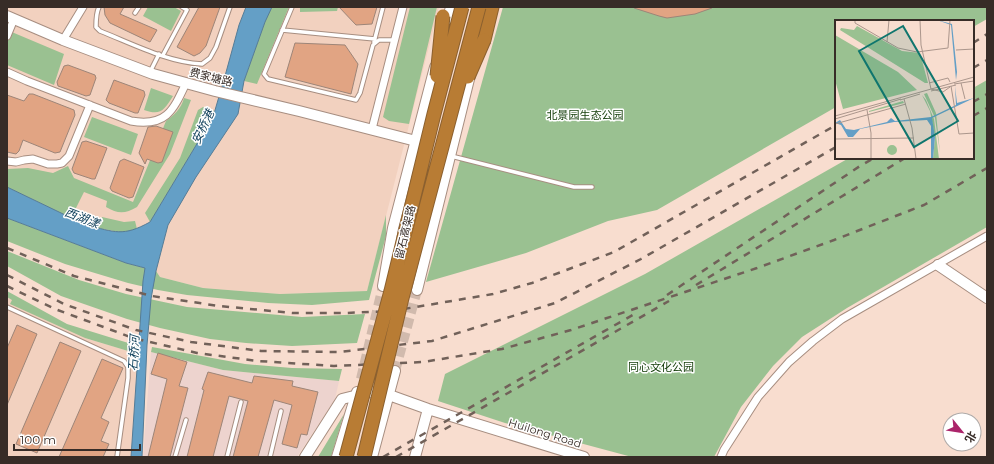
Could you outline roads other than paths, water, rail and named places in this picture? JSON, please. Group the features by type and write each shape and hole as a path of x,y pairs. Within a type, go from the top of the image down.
{"highway":[{"path":"434,114 445,7"},
{"name":"留石高架路","path":"346,457 391,291 434,114 462,7"},
{"name":"留石高架路","path":"364,457 402,298 479,7"},
{"path":"451,116 484,40 492,7"}],"street":[{"path":"63,40 83,7"},
{"path":"372,129 403,7"},
{"path":"383,286 393,228 451,7"},
{"path":"417,290 486,7"},
{"path":"7,36 10,17"},
{"name":"费家塘路","path":"10,17 63,40 150,73 215,91 416,141"},
{"path":"7,72 131,121 141,122 158,121 167,116 177,104 186,83"},
{"path":"7,161 16,162 33,159 48,164 62,163 69,156 90,105"},
{"path":"721,457 758,397 789,362 813,341 842,319 987,236"},
{"path":"938,264 987,298"},
{"path":"372,457 395,371"},
{"path":"337,457 360,382"},
{"name":"Huilong Road","path":"305,457 342,399 370,392 389,394 428,409 584,457"},
{"path":"415,457 428,409"}],"lane":[{"path":"99,7 96,15 96,27 100,31 161,54 187,62 202,64 210,58 216,47 230,7"},
{"path":"135,14 138,7"},
{"path":"150,73 187,10 182,7"},
{"path":"292,7 264,74 268,79 356,100 360,93 383,7"},
{"path":"282,30 375,39"},
{"path":"373,45 379,40 395,40"},
{"path":"450,155 574,187 592,187"},
{"path":"7,307 124,361 128,367 128,378 117,457"},
{"path":"227,457 241,402"},
{"path":"270,457 281,411"},
{"path":"175,457 186,420"}],"water":[{"path":"246,7 272,7 265,22 244,81 238,114 196,177 168,225 156,271 151,299 147,345 142,457 131,457 145,268 126,263 7,218 7,187 86,225 104,230 119,232 133,230 150,222 213,117 239,25"}],"tunnel":[{"path":"361,379 383,286"},
{"path":"395,371 417,290"}],"railway":[{"path":"974,42 987,34"},
{"path":"974,67 987,60"},
{"path":"974,101 987,94"},
{"path":"974,115 987,108"},
{"path":"7,248 74,276 152,296 219,306 293,313 392,311 493,294 532,283 614,252 835,126"},
{"path":"7,275 64,304 136,330 191,342 261,351 339,352 432,341 555,303 641,259 835,148"},
{"path":"667,295 872,159"},
{"path":"696,285 903,159"},
{"path":"7,286 55,309 133,338 197,353 258,361 334,366 423,362 502,349 571,330 757,268 924,205 987,168"},
{"path":"396,457 669,301"},
{"path":"383,457 638,312"}],"park label":[{"name":"北景园生态公园","path":"585,115"},
{"name":"同心文化公园","path":"661,367"}],"water label":[{"name":"安桥港","path":"203,127"},
{"name":"西湖漾","path":"82,218"},
{"name":"石桥河","path":"134,353"}]}
